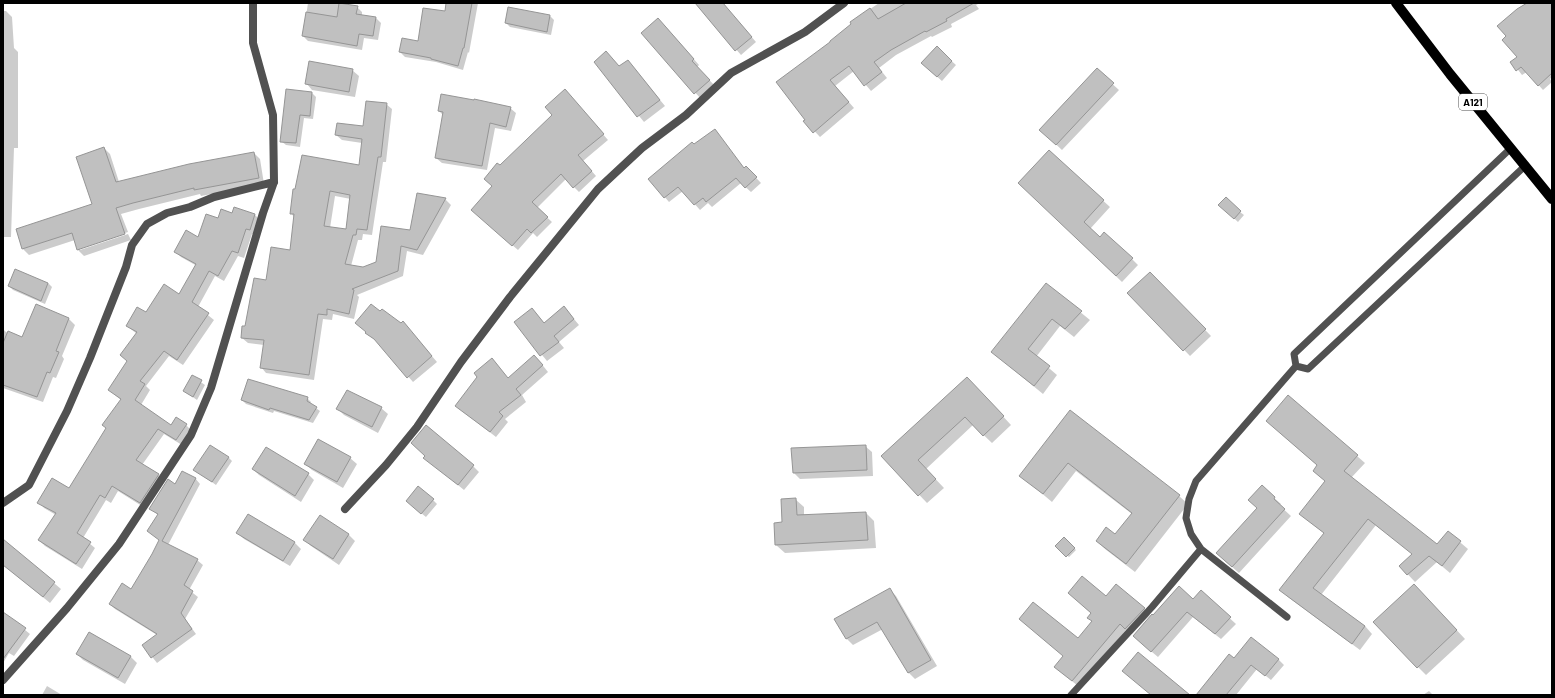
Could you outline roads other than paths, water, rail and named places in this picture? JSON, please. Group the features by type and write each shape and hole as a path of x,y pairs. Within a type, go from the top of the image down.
{"main road":[{"name":"A121","path":"1396,3 1450,74 1552,199"}],"street":[{"path":"3,680 67,608 119,544 191,435 211,388 263,213 274,182 273,116 253,43 253,3"},
{"path":"346,510 417,427 461,362 510,297 598,189 642,148 686,115 732,73 805,32 844,3"},
{"path":"3,503 29,485 67,411 90,358 126,267 132,245 147,224 167,213 190,207 214,197 274,182"}],"lane":[{"path":"1296,366 1294,354 1511,148"},
{"path":"1296,366 1308,369 1525,166"},
{"path":"1287,617 1200,549 1191,534 1186,518 1189,499 1196,481 1296,366"},
{"path":"1071,695 1152,607 1200,549"}]}
